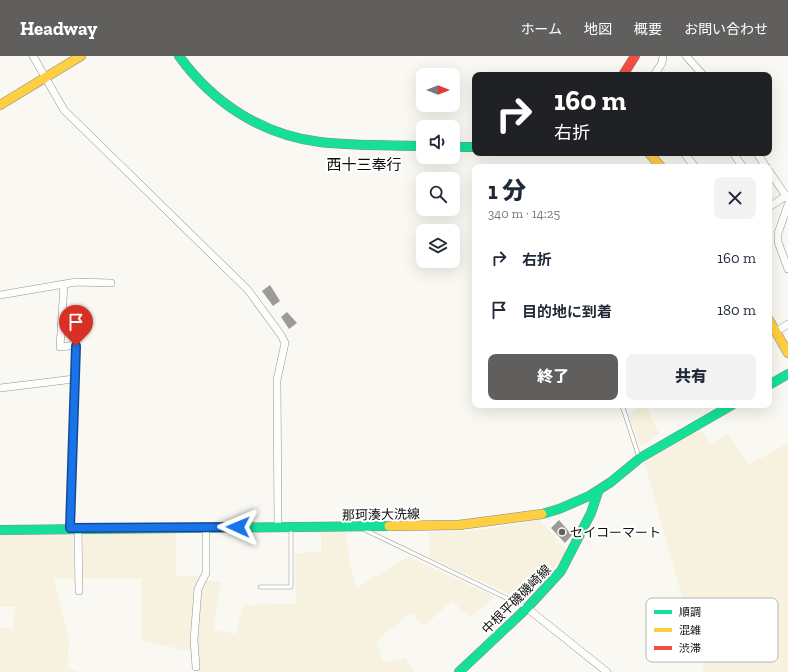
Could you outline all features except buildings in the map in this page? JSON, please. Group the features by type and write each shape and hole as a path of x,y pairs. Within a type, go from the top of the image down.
{"main road":[{"path":"0,105 81,56"},
{"path":"179,56 202,85 224,104 260,125 280,133 325,142 416,146"},
{"path":"625,72 635,56"},
{"path":"460,147 472,147"},
{"path":"652,156 659,164"},
{"path":"772,325 788,353"},
{"path":"772,383 788,374"},
{"name":"那珂湊大洗線","path":"0,530 459,525 516,518 558,509 598,492 640,458 727,408"},
{"name":"中根平磯磯崎線","path":"459,672 527,608 561,571 591,514 598,492"}],"street":[{"path":"33,56 64,110 248,290 281,335 285,343 277,380 278,527"},
{"path":"656,72 662,64 663,56"},
{"path":"686,56 700,72"},
{"path":"686,156 693,164"},
{"path":"772,175 787,197 772,204"},
{"path":"788,205 778,233 778,242 788,269"},
{"path":"0,296 76,282 111,283"},
{"path":"64,285 60,347 76,346 74,379 74,528 79,591"},
{"path":"776,332 788,324"},
{"path":"0,388 74,379"},
{"path":"196,667 194,640 198,589 206,572 206,527"},
{"path":"527,608 608,672"}],"lane":[{"path":"623,408 640,458"},
{"path":"260,587 291,587 291,527"},
{"path":"358,527 527,608"}],"shaded area":[{"path":"640,408 647,408 659,434 644,444 640,444 628,414"},
{"path":"700,428 710,444 728,434 748,465 788,443 788,672 705,672 701,662 778,662 778,598 682,598 644,461"},
{"path":"540,520 567,551 552,573 523,600 430,558 429,532 472,531"},
{"path":"176,532 176,576 201,576 194,588 190,638 192,652 141,640 142,579 83,578 83,533"},
{"path":"346,532 350,567 357,588 398,562 409,557 495,597 470,618 452,601 424,626 411,613 376,641 383,663 405,658 416,672 199,672 198,635 202,588 205,581 221,582 213,630 236,634 243,605 296,604 295,553 321,552 321,533"},
{"path":"73,533 74,579 54,579 69,641 67,668 79,672 0,672 0,627 13,629 15,607 0,606 0,535"}],"traffic: fast":[{"path":"179,56 192,73 223,102 240,114 278,132 320,142 359,145 416,146"},
{"path":"460,147 472,147"},
{"path":"772,383 788,374"},
{"path":"542,514 559,509 589,496 611,482 640,458 727,408"},
{"path":"459,672 527,608 561,571 591,513 598,492"},
{"path":"0,530 389,526"}],"traffic: slow":[{"path":"0,105 81,56"},
{"path":"652,156 658,164"},
{"path":"772,325 788,353"},
{"path":"389,526 459,525 542,514"}],"traffic: jam":[{"path":"625,72 635,56"}],"place":[{"name":"セイコーマート","path":"562,532"}],"district":[{"name":"西十三奉行","path":"364,165"}],"route":[{"path":"76,346 70,528 238,527"}]}
